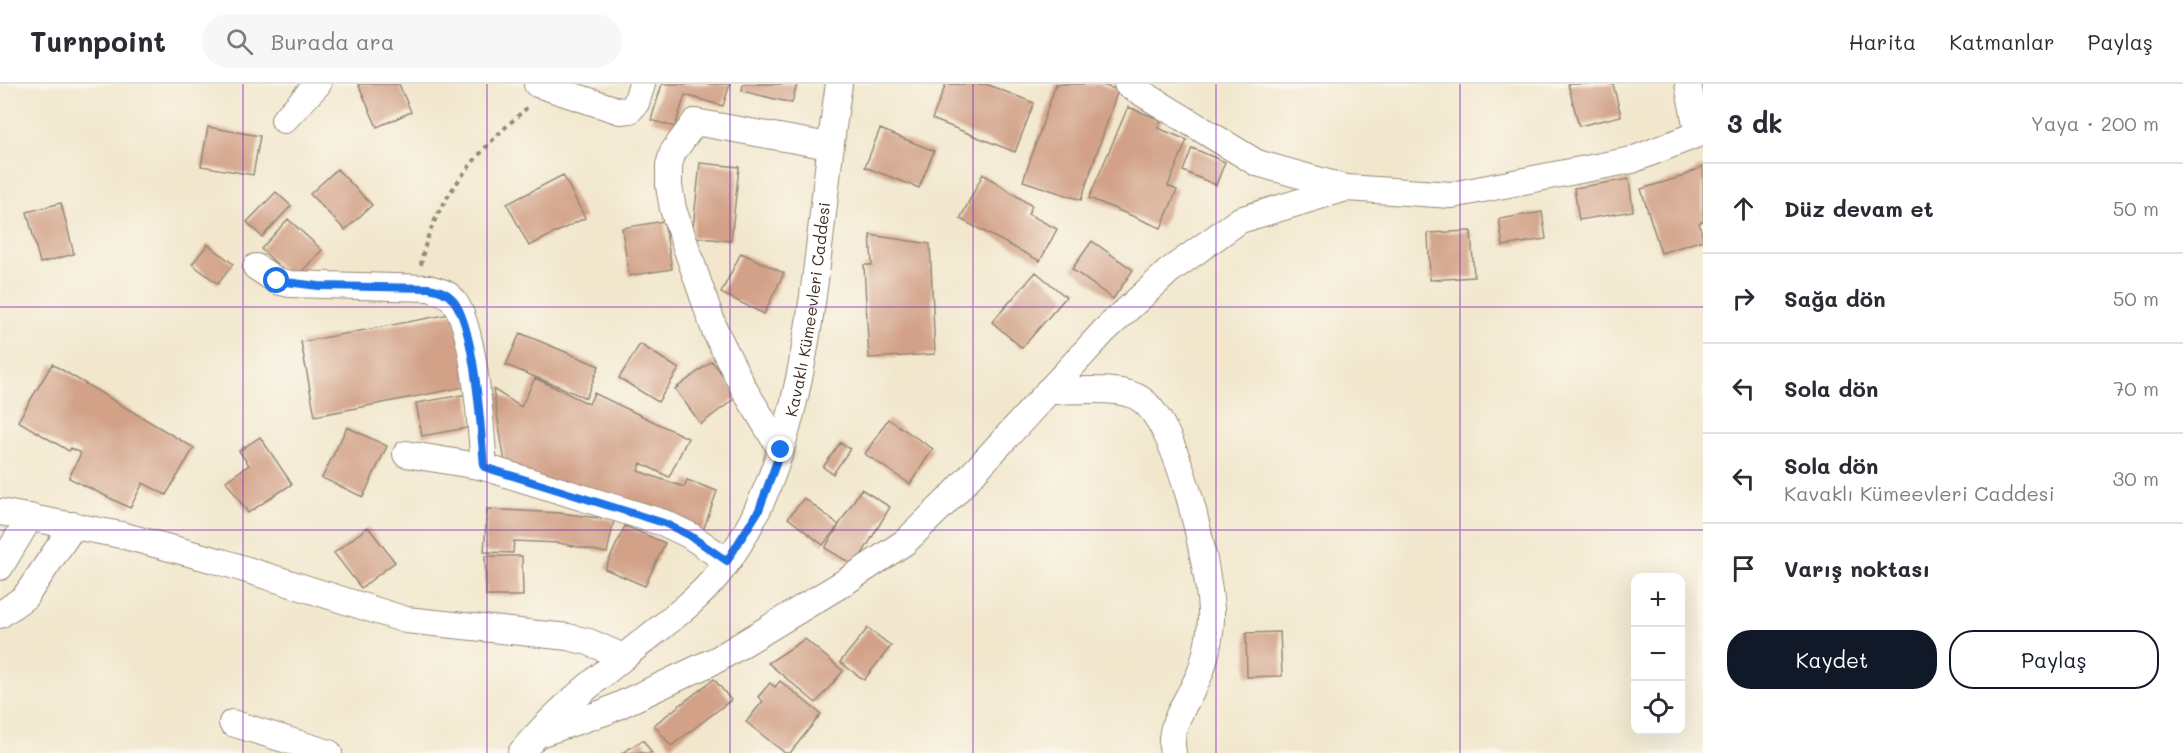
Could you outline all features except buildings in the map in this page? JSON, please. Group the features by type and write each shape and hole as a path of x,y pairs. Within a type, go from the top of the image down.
{"street":[{"path":"284,120 318,84"},
{"path":"544,87 620,111 630,110 636,103 642,84"},
{"name":"Kavaklı Kümeevleri Caddesi","path":"521,753 623,657 697,596 727,561 759,510 781,450 805,342 829,146 839,84"},
{"path":"1126,84 1257,163 1346,188 1452,195 1632,160 1700,133 1688,84"},
{"path":"781,450 744,389 715,331 673,209 669,165 673,152 695,122 829,146"},
{"path":"539,734 605,712 718,659 855,575 913,534 953,495 1106,330 1169,271 1240,220 1346,188"},
{"path":"256,267 277,281 290,284 418,287 446,293 455,301 461,316 476,373 484,467"},
{"path":"1048,391 1111,391 1132,395 1142,400 1163,426 1183,479 1204,557 1211,613 1202,669 1175,724 1171,746 1173,753"},
{"path":"406,454 484,467 664,523 689,535 727,561"},
{"path":"0,512 74,525 222,562 406,620 568,637 589,642 623,657"},
{"path":"0,567 30,517"},
{"path":"0,615 25,597 74,525"},
{"path":"232,723 329,753"}],"path":[{"path":"418,287 422,257 449,194 464,173 544,87"}],"route":[{"path":"277,281 319,286 429,288 446,293 455,301 461,316 476,373 484,467 664,523 689,535 727,561 759,510 781,450"}]}
